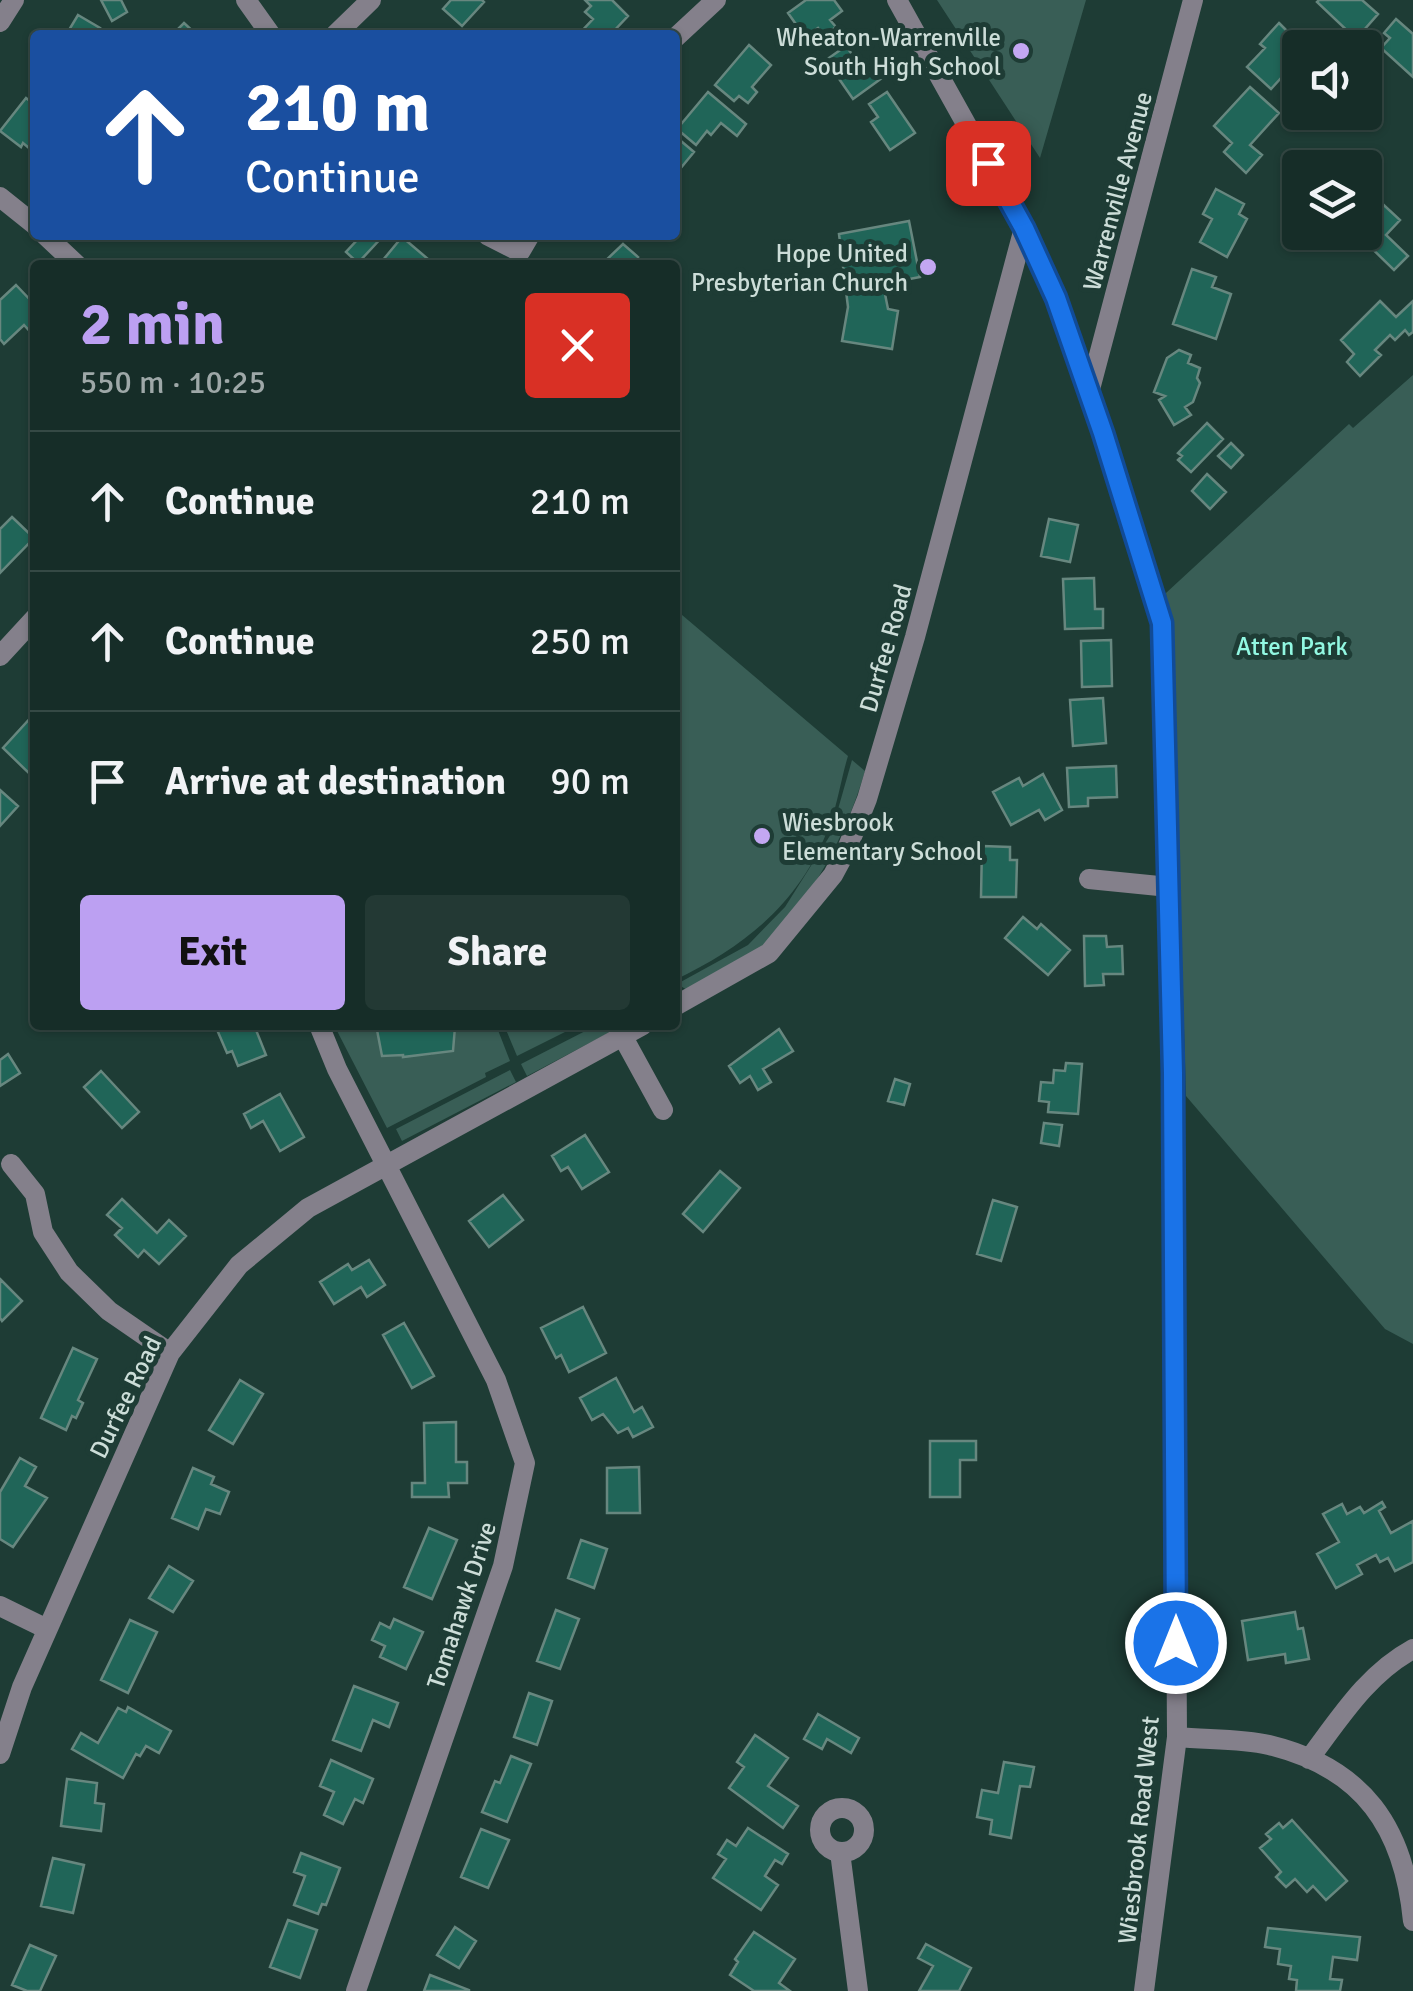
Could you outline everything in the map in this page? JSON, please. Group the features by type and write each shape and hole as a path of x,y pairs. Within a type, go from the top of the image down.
{"street":[{"path":"0,22 14,0"},
{"path":"246,0 267,30"},
{"path":"340,30 372,0"},
{"path":"680,33 716,0"},
{"name":"Wiesbrook Road West","path":"897,0 1024,228 1056,298 1162,623 1173,1073 1177,1738 1144,1991"},
{"name":"Warrenville Avenue","path":"1088,395 1193,0"},
{"path":"0,197 30,221"},
{"name":"Durfee Road","path":"680,1003 770,953 833,875 848,849 915,637 1024,228"},
{"path":"51,240 72,260"},
{"path":"0,656 30,623"},
{"path":"1089,880 1169,887"},
{"name":"Tomahawk Drive","path":"321,1030 337,1069 496,1380 525,1463 503,1566 356,1991"},
{"name":"Durfee Road","path":"0,1754 15,1705 47,1629 170,1352 222,1283 282,1227 320,1201 634,1030"},
{"path":"622,1037 662,1110"},
{"path":"11,1164 35,1194 42,1232 69,1272 109,1311 170,1352"},
{"path":"0,1606 47,1629"},
{"path":"1309,1759 1358,1694 1379,1672 1413,1649"},
{"path":"1177,1738 1267,1745 1309,1759 1358,1791 1384,1820 1406,1866 1413,1921"},
{"path":"840,1852 858,1991"}],"green space":[{"name":"Wheaton-Warrenville South High School","path":"937,0 1086,0 1040,158"},
{"name":"Atten Park","path":"1413,375 1413,1344 1385,1329 1186,1096 1174,688 1166,593 1349,424 1353,428"},
{"name":"Wiesbrook Elementary School","path":"680,613 848,756 830,824 804,876 769,918 680,977"},
{"path":"852,760 865,771 857,795 826,865 797,908 746,959 689,991 680,986 748,945 785,907 831,834"},
{"path":"337,1030 377,1030 382,1056 431,1055 455,1036 455,1030 498,1030 510,1061 387,1128"},
{"path":"506,1030 569,1030 517,1056"},
{"path":"587,1030 614,1030 527,1076 521,1064"},
{"path":"510,1070 516,1082 402,1141 396,1129"}],"building":[{"path":"101,0 121,0 127,12 112,21"},
{"path":"451,0 484,2 462,26 443,9"},
{"path":"585,0 612,0 628,16 615,30 583,30 593,19 585,12 591,6"},
{"path":"806,0 834,0 842,11 830,20 836,27 824,36 818,28 805,37 788,13"},
{"path":"1362,0 1378,14 1364,30 1347,30 1317,2"},
{"path":"78,15 100,28 99,30 69,30"},
{"path":"1396,19 1413,34 1413,77 1382,49 1390,38 1384,33"},
{"path":"1279,23 1286,30 1282,30 1282,77 1271,89 1247,67 1265,48 1260,44"},
{"path":"749,45 771,65 752,87 757,92 748,103 739,96 734,101 715,85"},
{"path":"846,46 864,71 872,65 882,78 853,99 826,60"},
{"path":"1250,87 1279,113 1250,145 1262,155 1246,173 1224,152 1232,143 1214,126"},
{"path":"708,92 746,124 737,136 721,123 711,135 707,131 696,145 680,132 680,125"},
{"path":"887,92 915,133 890,150 871,122 878,117 869,104"},
{"path":"26,98 30,101 30,149 23,143 21,147 0,131"},
{"path":"680,140 694,152 680,169"},
{"path":"1216,189 1244,204 1239,214 1247,219 1227,257 1200,242 1212,219 1203,214"},
{"path":"1382,203 1400,220 1386,235 1408,256 1394,270 1373,250 1382,250"},
{"path":"909,221 920,277 883,284 888,309 898,311 892,349 842,341 848,307 839,234"},
{"path":"357,240 379,240 361,260 346,252"},
{"path":"400,240 406,240 429,260 383,260"},
{"path":"623,244 638,257 635,260 606,260"},
{"path":"1192,269 1216,277 1212,287 1231,294 1216,339 1173,324"},
{"path":"16,285 30,300 30,332 24,325 4,344 0,339 0,300"},
{"path":"1380,301 1396,317 1413,301 1413,332 1409,335 1405,330 1395,340 1390,335 1375,350 1381,355 1360,376 1347,362 1354,354 1341,340"},
{"path":"1179,350 1191,355 1188,363 1200,368 1200,383 1193,402 1185,407 1191,415 1174,425 1159,400 1165,396 1154,392 1167,358"},
{"path":"1207,423 1223,439 1191,472 1178,460 1182,456 1178,453"},
{"path":"1231,443 1243,455 1231,468 1218,456"},
{"path":"1207,474 1226,492 1210,509 1192,491"},
{"path":"12,517 30,534 30,542 0,573 0,529"},
{"path":"1049,519 1078,525 1070,562 1041,556"},
{"path":"1094,578 1095,609 1103,609 1103,628 1065,629 1063,579"},
{"path":"1111,640 1112,686 1082,687 1081,641"},
{"path":"1103,698 1106,743 1073,746 1070,700"},
{"path":"30,718 30,774 3,748"},
{"path":"1116,766 1117,797 1088,798 1088,806 1069,807 1067,768"},
{"path":"1043,774 1062,810 1045,820 1039,810 1011,825 993,792 1019,778 1023,786"},
{"path":"0,790 18,806 0,826"},
{"path":"982,846 1010,847 1010,860 1017,860 1016,897 981,897"},
{"path":"1023,917 1037,929 1041,924 1070,950 1048,975 1005,938"},
{"path":"1084,936 1106,936 1107,947 1122,946 1123,974 1103,974 1104,985 1085,986"},
{"path":"779,1029 793,1051 763,1069 771,1082 758,1090 750,1076 740,1083 729,1066"},
{"path":"217,1030 256,1030 266,1055 238,1066 232,1051 227,1053"},
{"path":"377,1030 455,1030 453,1051 382,1056"},
{"path":"8,1054 20,1073 0,1086 0,1060"},
{"path":"1066,1063 1082,1064 1078,1114 1048,1112 1049,1102 1039,1101 1041,1082 1053,1083 1054,1070 1065,1071"},
{"path":"101,1071 139,1112 122,1128 84,1087"},
{"path":"895,1079 910,1084 904,1105 888,1101"},
{"path":"280,1094 304,1137 280,1151 263,1121 251,1128 244,1114"},
{"path":"1044,1123 1062,1125 1059,1146 1041,1143"},
{"path":"585,1135 609,1172 582,1189 568,1167 561,1171 552,1156"},
{"path":"720,1171 740,1188 703,1232 683,1214"},
{"path":"503,1195 523,1220 489,1247 469,1221"},
{"path":"122,1199 157,1233 169,1220 186,1236 159,1264 144,1250 138,1257 115,1235 122,1228 107,1215"},
{"path":"993,1200 1017,1207 1001,1261 977,1254"},
{"path":"369,1260 385,1285 367,1297 361,1287 334,1304 320,1282 348,1264 352,1270"},
{"path":"0,1279 22,1301 2,1321 0,1318"},
{"path":"583,1307 606,1353 569,1372 561,1355 556,1358 541,1328"},
{"path":"404,1323 434,1376 412,1388 383,1335"},
{"path":"73,1348 97,1359 78,1400 83,1403 66,1430 41,1418"},
{"path":"616,1378 634,1412 642,1407 653,1427 633,1437 628,1428 618,1433 603,1414 592,1420 580,1398"},
{"path":"240,1380 263,1394 233,1444 209,1430"},
{"path":"456,1422 456,1462 467,1462 467,1483 448,1483 449,1497 412,1497 412,1483 425,1483 424,1423"},
{"path":"930,1441 976,1441 976,1460 960,1460 960,1497 930,1497"},
{"path":"20,1458 36,1467 25,1486 47,1498 13,1547 0,1539 0,1492"},
{"path":"639,1467 640,1513 607,1513 607,1468"},
{"path":"193,1468 214,1477 211,1484 229,1492 220,1514 206,1509 198,1529 172,1518"},
{"path":"1382,1502 1385,1507 1379,1511 1391,1533 1413,1521 1413,1562 1395,1571 1388,1558 1380,1562 1376,1555 1357,1565 1362,1574 1336,1588 1317,1554 1339,1542 1323,1514 1342,1504 1347,1514 1360,1507 1364,1513"},
{"path":"429,1528 457,1540 432,1599 404,1587"},
{"path":"581,1540 607,1549 594,1588 568,1578"},
{"path":"169,1566 193,1581 173,1612 149,1598"},
{"path":"556,1610 579,1619 560,1669 537,1661"},
{"path":"1295,1612 1298,1629 1303,1628 1309,1659 1286,1663 1285,1654 1248,1660 1242,1621"},
{"path":"394,1619 423,1632 406,1669 380,1657 385,1646 372,1640 380,1623 390,1628"},
{"path":"130,1620 157,1632 128,1693 101,1680"},
{"path":"354,1686 398,1703 389,1727 373,1720 361,1751 333,1740"},
{"path":"529,1693 552,1701 537,1745 514,1737"},
{"path":"128,1707 171,1731 159,1753 146,1746 140,1756 136,1754 123,1778 72,1749 81,1733 98,1743 118,1708 126,1712"},
{"path":"818,1714 859,1738 851,1753 827,1739 822,1749 804,1739"},
{"path":"755,1735 788,1758 768,1786 798,1806 783,1828 729,1788 744,1767 737,1762"},
{"path":"511,1756 531,1764 507,1822 482,1812"},
{"path":"331,1760 373,1779 363,1803 355,1799 343,1824 324,1815 334,1792 320,1786"},
{"path":"1004,1762 1034,1767 1030,1787 1020,1786 1011,1838 990,1834 992,1820 977,1817 982,1790 998,1793"},
{"path":"67,1779 97,1783 95,1803 104,1804 101,1831 61,1826"},
{"path":"1292,1820 1347,1881 1326,1900 1313,1886 1307,1892 1295,1879 1286,1887 1276,1877 1281,1872 1260,1848 1271,1839 1266,1834 1279,1823 1283,1828"},
{"path":"748,1828 788,1854 782,1864 775,1860 765,1876 778,1885 761,1910 713,1878 726,1859 718,1854 727,1840 736,1846"},
{"path":"481,1829 509,1840 488,1888 461,1877"},
{"path":"301,1853 340,1868 326,1905 322,1904 318,1914 294,1905 305,1876 294,1872"},
{"path":"53,1858 84,1865 73,1913 41,1906"},
{"path":"288,1920 317,1930 300,1978 270,1967"},
{"path":"455,1927 476,1941 459,1968 437,1955"},
{"path":"1268,1928 1360,1937 1357,1960 1333,1957 1330,1979 1342,1980 1340,1991 1296,1991 1297,1980 1289,1979 1291,1966 1278,1964 1280,1949 1265,1947"},
{"path":"754,1932 795,1959 779,1983 790,1991 754,1991 730,1975 738,1962 735,1959"},
{"path":"926,1944 971,1968 959,1991 919,1991 933,1966 918,1958"},
{"path":"30,1945 56,1956 40,1991 12,1985"},
{"path":"430,1975 469,1990 469,1991 424,1991"}],"place":[{"name":"Wheaton-Warrenville South High School","path":"1021,51"},
{"name":"Hope United Presbyterian Church","path":"928,267"},
{"name":"Wiesbrook Elementary School","path":"762,836"}],"route":[{"path":"988,163 1056,298 1162,623 1173,1073 1176,1643"}]}
